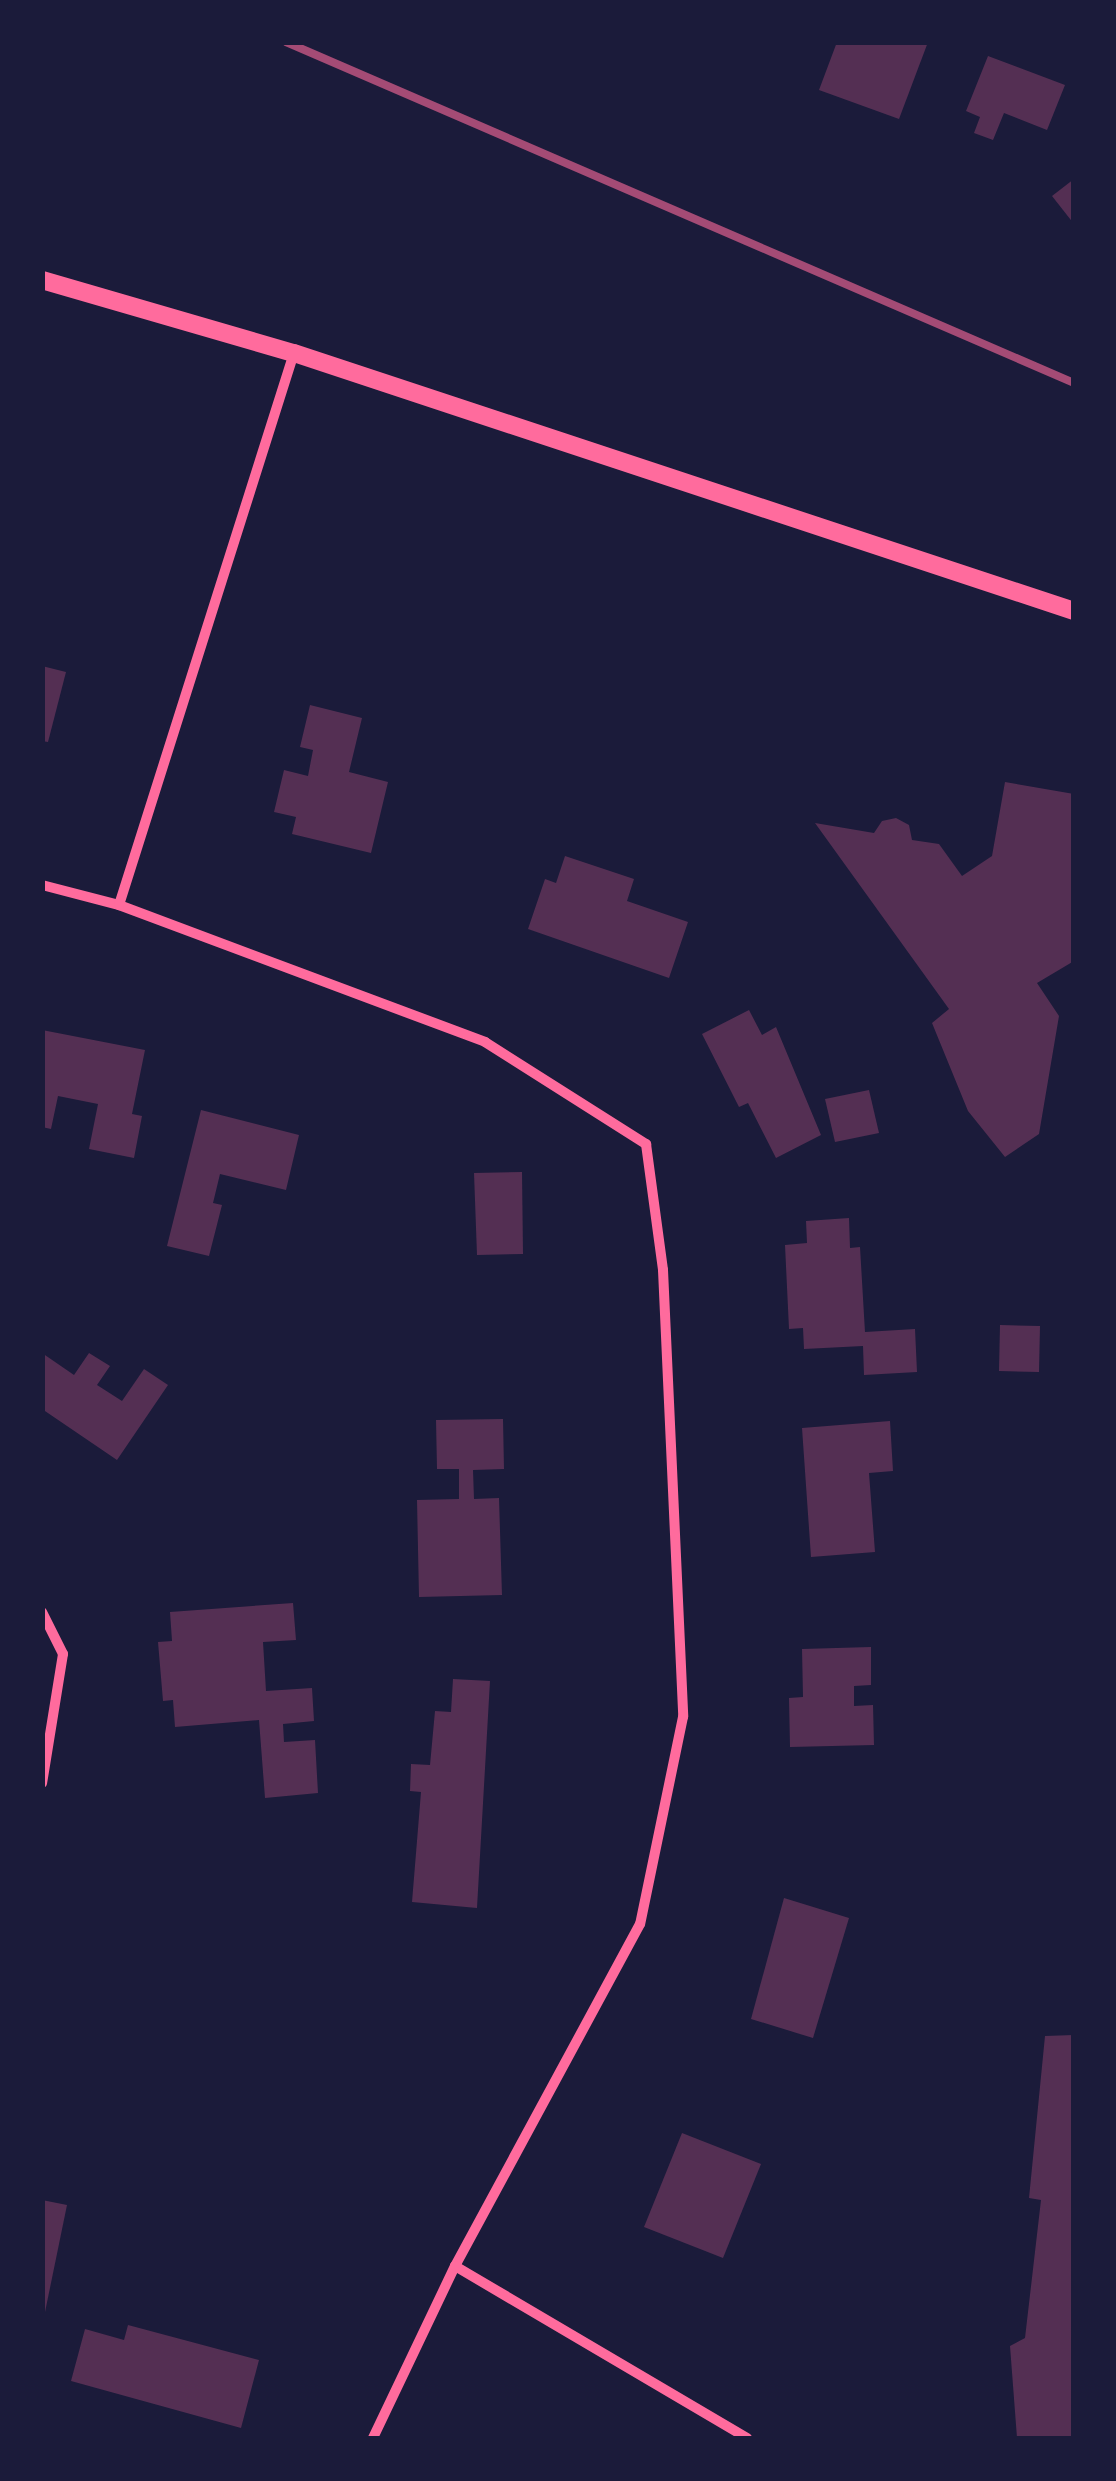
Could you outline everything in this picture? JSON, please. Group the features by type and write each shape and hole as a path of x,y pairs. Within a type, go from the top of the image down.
{"street":[{"path":"42,280 294,353 1074,611"},
{"path":"119,905 294,353"},
{"path":"42,885 119,905 486,1042 646,1144 663,1270 683,1718 640,1924 455,2266 373,2438"},
{"path":"42,1612 63,1654 42,1783"},
{"path":"455,2266 747,2438"}],"building":[{"path":"837,42 928,42 899,119 819,90"},
{"path":"988,56 1065,85 1047,130 1004,113 993,140 974,133 980,117 966,111"},
{"path":"1074,179 1074,224 1052,196"},
{"path":"42,666 66,672 48,742 42,741"},
{"path":"310,705 362,718 349,772 388,782 371,853 292,834 296,817 274,812 284,770 308,776 313,750 300,747"},
{"path":"1005,782 1074,794 1074,961 1037,983 1059,1016 1039,1134 1005,1157 968,1111 932,1023 949,1009 815,823 874,833 882,821 896,818 909,825 912,840 939,844 962,876 992,856"},
{"path":"565,856 634,879 627,901 688,922 669,978 528,929 545,879 556,883"},
{"path":"749,1010 762,1035 776,1027 821,1135 776,1158 748,1103 739,1107 702,1034"},
{"path":"42,1030 145,1050 132,1114 142,1116 134,1158 89,1149 98,1104 58,1096 51,1129 42,1127"},
{"path":"869,1090 879,1133 835,1142 825,1099"},
{"path":"201,1110 299,1135 286,1190 220,1174 213,1203 222,1205 209,1256 167,1246"},
{"path":"522,1172 523,1254 477,1255 474,1173"},
{"path":"849,1218 850,1248 860,1247 865,1332 915,1329 917,1372 864,1375 863,1346 804,1349 803,1328 789,1329 785,1245 807,1243 806,1221"},
{"path":"1000,1325 1040,1326 1039,1372 999,1371"},
{"path":"42,1353 74,1375 89,1353 110,1366 97,1385 122,1401 144,1369 168,1385 117,1460 42,1409"},
{"path":"503,1419 504,1469 473,1470 474,1499 499,1498 502,1595 419,1597 417,1500 459,1499 459,1469 437,1469 436,1420"},
{"path":"890,1421 893,1471 869,1473 875,1552 811,1557 802,1428"},
{"path":"293,1603 296,1640 263,1642 266,1691 312,1688 314,1721 283,1724 284,1742 315,1740 318,1793 265,1798 259,1720 175,1727 173,1700 163,1701 158,1642 172,1641 170,1612"},
{"path":"871,1647 871,1685 854,1686 854,1706 873,1705 874,1745 790,1747 789,1698 803,1697 802,1649"},
{"path":"453,1679 490,1681 477,1908 412,1902 421,1792 410,1791 411,1764 430,1765 435,1711 451,1712"},
{"path":"784,1898 849,1918 813,2038 751,2019"},
{"path":"1074,2035 1074,2438 1017,2438 1010,2346 1025,2338 1041,2200 1029,2198 1045,2036"},
{"path":"682,2133 761,2164 723,2258 644,2227"},
{"path":"42,2200 67,2205 44,2317 42,2317"},
{"path":"128,2325 259,2360 241,2428 71,2381 85,2329 124,2340"}],"railway":[{"path":"286,42 1074,383"}]}
